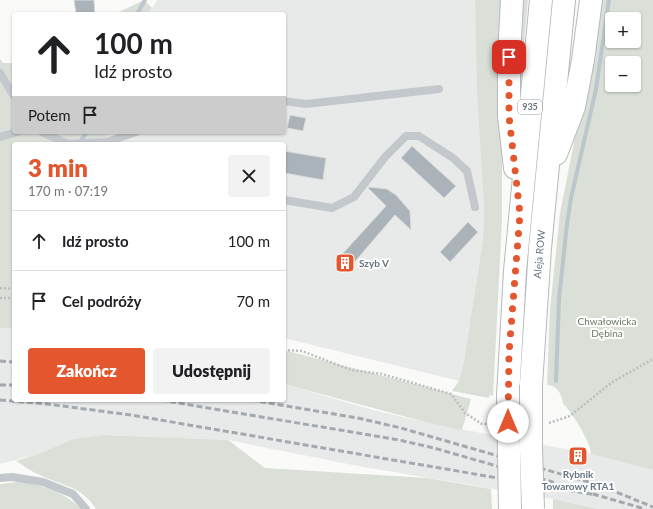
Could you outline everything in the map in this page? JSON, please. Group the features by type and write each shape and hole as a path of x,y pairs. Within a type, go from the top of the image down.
{"main road":[{"path":"512,0 509,57 509,116 520,214"},
{"name":"935","path":"510,509 508,396 512,310 541,0"},
{"name":"Aleja ROW","path":"533,509 531,385 536,298 564,0"},
{"path":"546,180 574,108 583,60 591,0"}],"lane":[{"path":"0,73 12,93"},
{"path":"286,101 306,104 439,89"},
{"path":"0,137 12,133"},
{"path":"46,134 64,142"},
{"path":"107,142 130,134"},
{"path":"286,200 332,208 354,197 386,157 406,136 419,136 453,158 467,171 475,207"},
{"path":"0,478 12,477 43,482 73,494 86,509"}],"path":[{"path":"0,288 12,289"},
{"path":"0,298 12,298"},
{"path":"286,350 302,351 351,370 382,374 451,394 465,413 482,424 498,424"},
{"path":"543,424 551,424 570,416 610,383 653,359"}],"shaded area":[{"path":"157,0 475,0 484,209 483,240 464,361 459,381 286,338 286,142 107,142 108,134 286,134 286,12 150,12"},
{"path":"0,328 12,329 12,402 286,402 286,385 373,410 429,423 591,454 653,470 653,509 598,509 553,499 358,466 228,440 103,435 73,439 38,454 0,464"}],"green space":[{"path":"144,0 152,8 150,12 119,12"},
{"path":"475,0 505,0 502,85 502,220 493,396 489,395 489,398 452,391 459,381 464,361 483,240 484,209 477,88"},
{"path":"518,0 528,0 517,116"},
{"name":"Chwałowicka Dębina","path":"598,0 653,0 653,470 591,454 584,435 575,419 563,404 558,391 551,385 547,385 550,309 560,213 582,102"},
{"path":"0,59 3,63 12,63 12,134 108,134 107,142 12,142 12,329 0,328"},
{"path":"286,351 471,399 462,430 429,423 286,385"},
{"path":"103,435 228,440 265,468 427,478 491,489 492,509 96,509 90,501 77,490 35,473 16,461 38,454 73,439"},
{"path":"19,482 53,490 68,498 81,509 0,509 0,484"},
{"path":"553,499 598,509 553,509"}],"building":[{"path":"74,0 94,0 95,12 76,12"},
{"path":"290,115 306,118 303,131 287,128"},
{"path":"412,146 456,186 444,198 401,158"},
{"path":"286,151 326,158 323,180 286,173"},
{"path":"368,188 387,189 396,195 410,211 411,230 395,215 346,272 335,262 386,206"},
{"path":"468,222 478,232 450,262 440,252"}],"waterway":[{"path":"138,12 145,0"},
{"path":"556,381 559,299 567,224 571,198 596,89 609,0"},
{"path":"80,142 86,134"}],"railway":[{"path":"0,361 12,362"},
{"path":"0,385 12,385"},
{"path":"0,400 12,401"},
{"path":"24,402 131,415 597,495"},
{"path":"173,402 399,440 434,448 556,483"},
{"path":"263,402 358,418 401,428 599,485 653,507"},
{"path":"593,494 645,509"}],"place":[{"name":"Szyb V","path":"345,263"},
{"name":"Rybnik Towarowy RTA1","path":"578,456"}],"route":[{"path":"508,422 509,353 520,214 509,116 509,57"}]}
